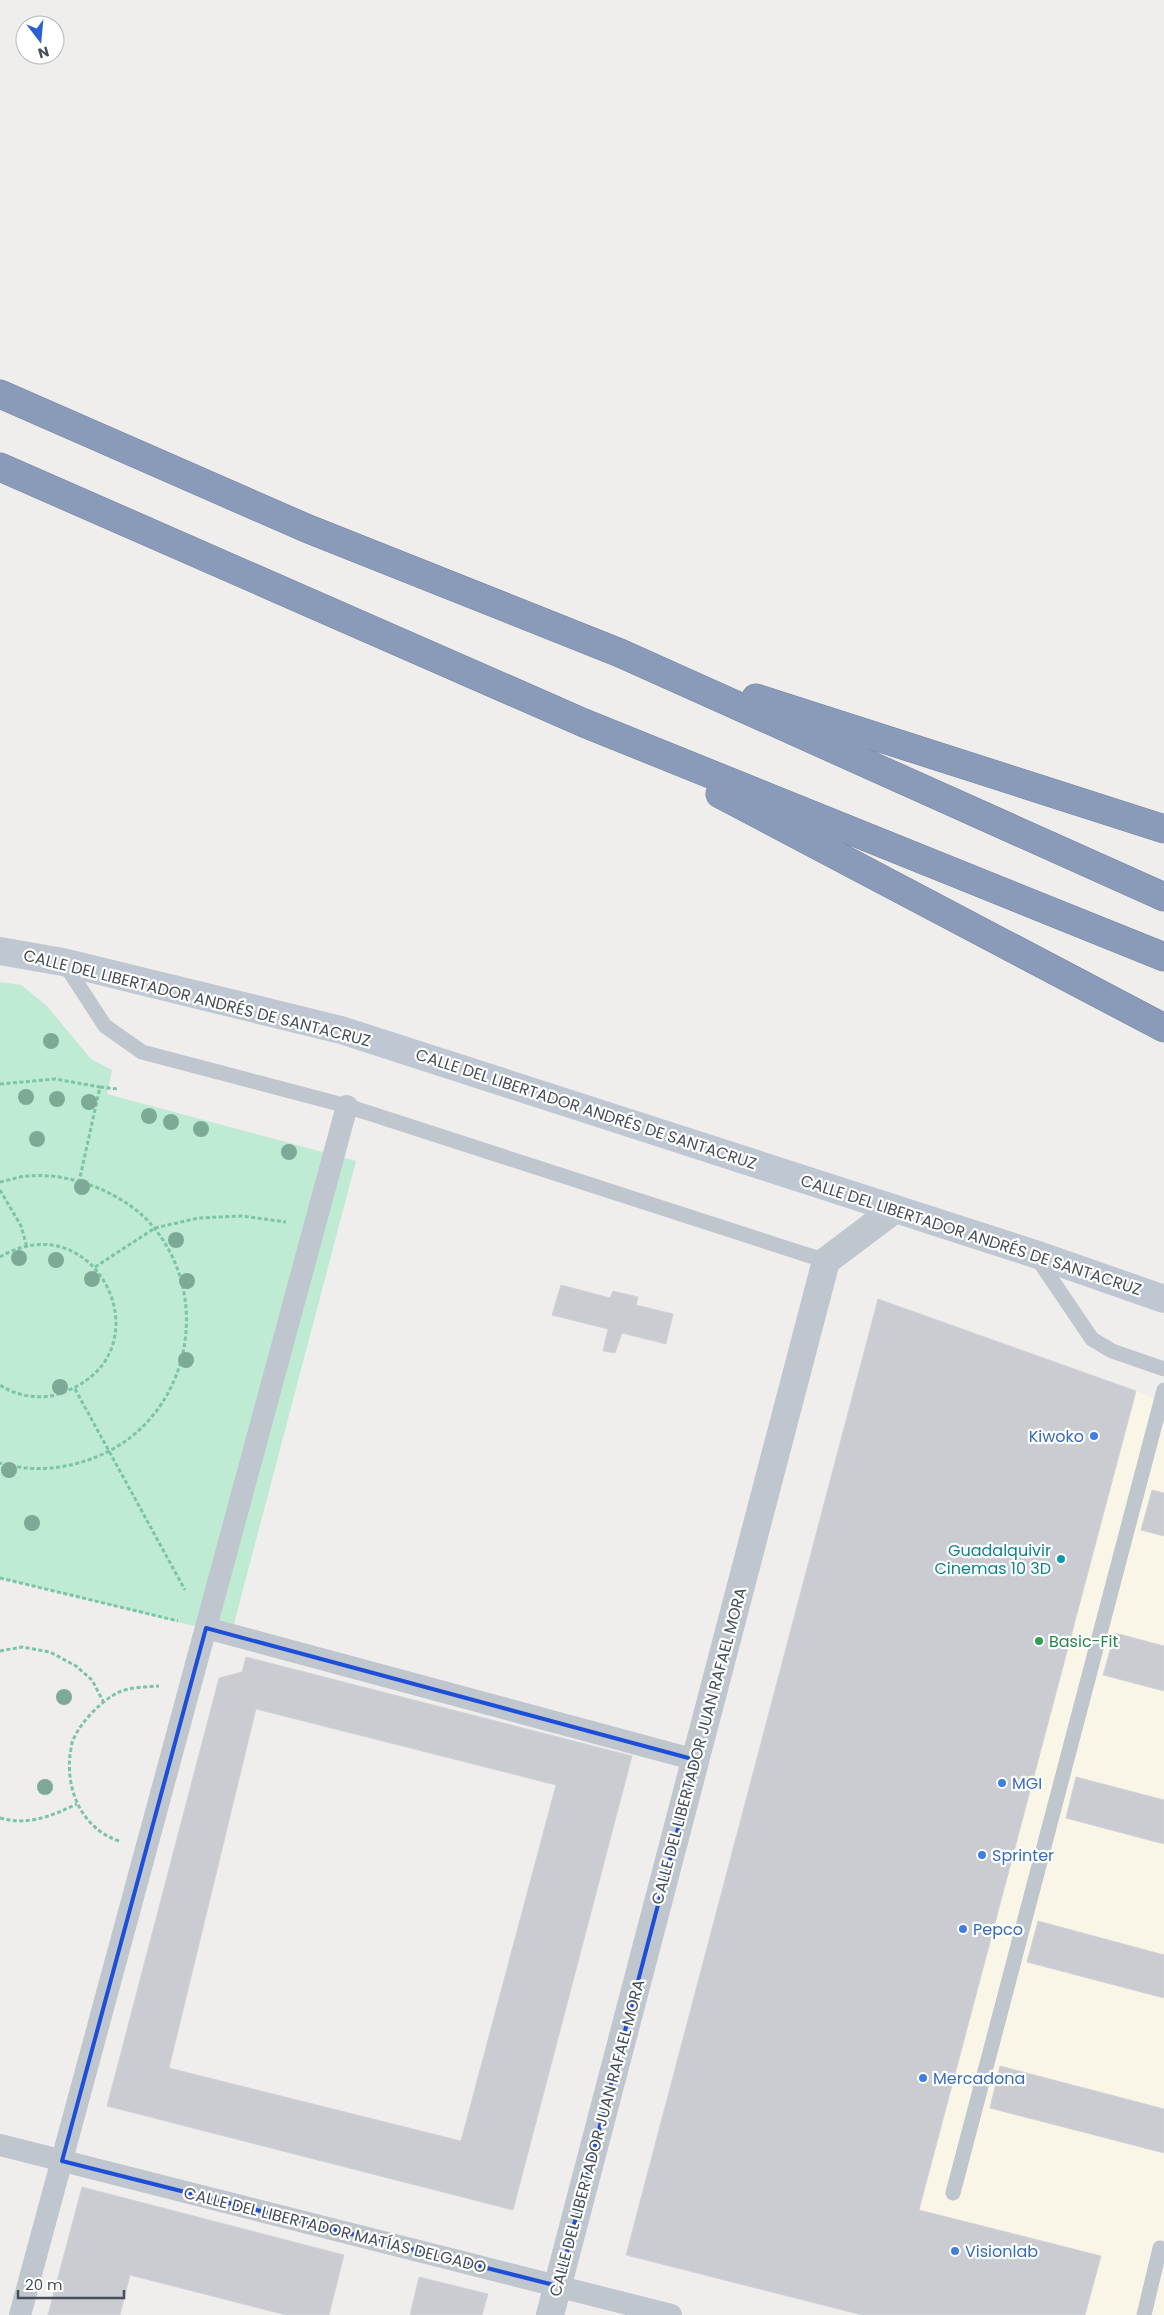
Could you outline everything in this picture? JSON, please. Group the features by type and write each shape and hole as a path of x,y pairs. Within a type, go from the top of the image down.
{"highway":[{"path":"0,394 306,528 620,653 1164,897"},
{"path":"0,467 584,723 1164,957"},
{"path":"620,653 1164,829"},
{"path":"584,723 1164,1028"}],"main road":[{"name":"CALLE DEL LIBERTADOR ANDRÉS DE SANTACRUZ","path":"0,951 63,962 341,1030 1035,1254 1164,1299"}],"street":[{"path":"20,2315 347,1106"},
{"path":"826,1260 896,1209"},
{"name":"CALLE DEL LIBERTADOR JUAN RAFAEL MORA","path":"550,2315 826,1260"},
{"path":"206,1628 696,1760"},
{"name":"CALLE DEL LIBERTADOR MATÍAS DELGADO","path":"0,2146 671,2315"}],"lane":[{"path":"63,962 105,1026 142,1052 347,1106 826,1260"},
{"path":"1035,1254 1092,1339 1112,1351 1164,1369"},
{"path":"953,2192 1164,1390"},
{"path":"1144,2315 1160,2248"}],"path":[{"path":"0,1084 54,1079 118,1089"},
{"path":"79,1182 100,1087"},
{"path":"0,1182 30,1176 66,1178 100,1188 130,1206 155,1228 174,1261 185,1295 188,1330 182,1360 167,1398 145,1426 118,1448 85,1462 50,1470 15,1468 0,1463"},
{"path":"0,1190 21,1226 27,1247"},
{"path":"95,1267 155,1228 198,1218 242,1216 314,1226"},
{"path":"0,1258 12,1250 37,1245 63,1248 86,1260 104,1278 114,1302 117,1327 111,1352 96,1373 75,1389 52,1396 27,1396 0,1385"},
{"path":"75,1389 206,1628"},
{"path":"0,1578 206,1628"},
{"path":"0,1651 22,1647 50,1652 76,1666 92,1680 104,1703"},
{"path":"146,1850 105,1837 88,1821 74,1798 68,1771 72,1741 93,1711 118,1693 159,1686 189,1691"},
{"path":"0,1818 32,1822 52,1816 78,1804"}],"highlighted area":[{"path":"206,1628 696,1760 558,2286 62,2161"}],"shaded area":[{"path":"878,1299 1136,1391 1164,1403 1164,2315 862,2315 626,2255"}],"green space":[{"path":"0,982 21,985 46,1005 91,1059 112,1070 107,1094 356,1161 231,1635 0,1578"}],"building":[{"path":"561,1285 610,1298 613,1291 638,1297 636,1305 673,1314 666,1344 622,1333 615,1353 603,1351 608,1329 552,1315"},
{"path":"878,1299 1136,1391 919,2210 1101,2256 1085,2315 862,2315 626,2255"},
{"path":"1152,1490 1164,1493 1164,1536 1141,1530"},
{"path":"1115,1633 1164,1646 1164,1691 1103,1675"},
{"path":"246,1657 632,1756 513,2210 107,2106 219,1678 242,1672","holes":["256,1709 556,1785 461,2141 169,2068"]},
{"path":"1076,1777 1164,1800 1164,1844 1066,1818"},
{"path":"1038,1921 1164,1955 1164,1998 1027,1962"},
{"path":"1000,2066 1164,2109 1164,2153 990,2108"},
{"path":"82,2187 344,2255 329,2315 286,2315 130,2275 120,2315 48,2315"},
{"path":"419,2277 488,2294 482,2315 410,2315"}],"place":[{"name":"Kiwoko","path":"1094,1436"},
{"name":"Guadalquivir Cinemas 10 3D","path":"1061,1559"},
{"name":"Basic-Fit","path":"1039,1641"},
{"name":"MGI","path":"1002,1783"},
{"name":"Sprinter","path":"982,1855"},
{"name":"Pepco","path":"963,1929"},
{"name":"Mercadona","path":"923,2078"},
{"name":"Visionlab","path":"955,2251"}]}
